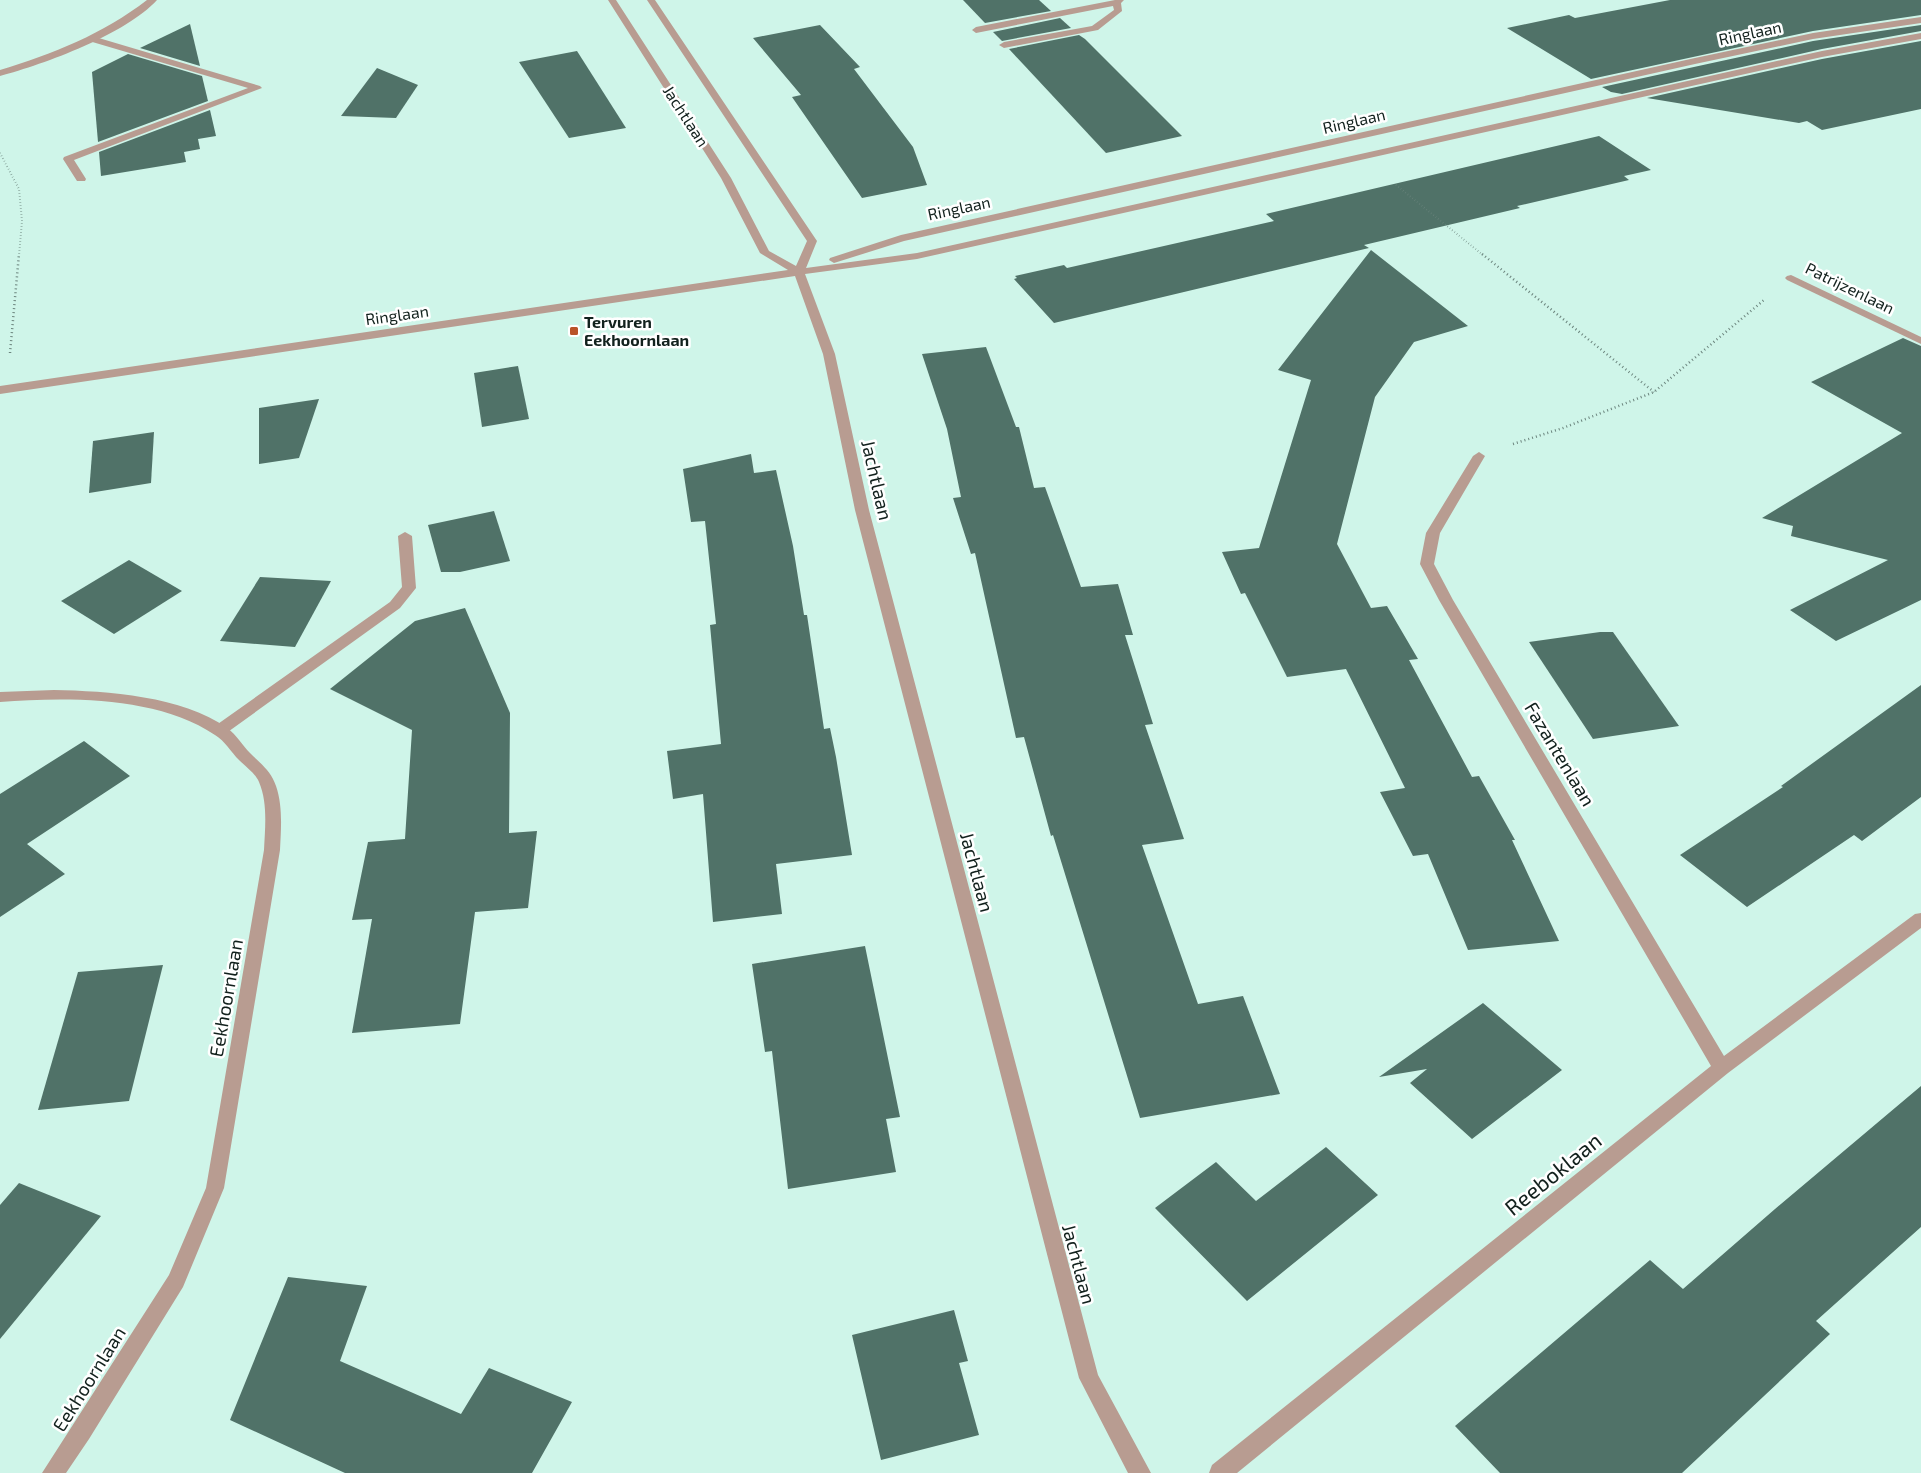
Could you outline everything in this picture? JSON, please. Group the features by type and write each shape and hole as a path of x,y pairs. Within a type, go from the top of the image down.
{"street":[{"path":"0,73 33,64 92,39 128,18 153,0"},
{"name":"Jachtlaan","path":"612,0 726,178 765,253 799,272 829,354 862,510 1088,1378 1140,1473"},
{"name":"Jachtlaan","path":"651,0 812,241 799,272"},
{"path":"976,30 1118,1 1118,11 1095,28 1004,45"},
{"name":"Ringlaan","path":"799,272 901,238 1695,61 1812,36 1921,20"},
{"name":"Ringlaan","path":"3,390 917,256 1822,54 1921,36"},
{"path":"80,179 68,159 257,88 92,39"},
{"name":"Patrijzenlaan","path":"1791,278 1921,341"},
{"name":"Fazantenlaan","path":"1479,456 1433,533 1427,564 1446,600 1722,1068"},
{"path":"220,730 395,605 409,588 405,536"},
{"name":"Eekhoornlaan","path":"0,697 30,694 76,694 134,701 182,713 220,730 266,778 274,809 272,850 215,1188 176,1281 82,1432 53,1473"},
{"name":"Reeboklaan","path":"1220,1473 1722,1068 1921,919"}],"path":[{"path":"0,153 19,189 22,221 3,390"},
{"path":"1362,157 1654,392"},
{"path":"1479,456 1563,428 1654,392 1791,278"}],"building":[{"path":"963,0 1039,0 1051,11 985,23"},
{"path":"1670,0 1921,0 1921,15 1813,31 1591,79 1507,28 1569,15 1575,18"},
{"path":"1060,18 1071,28 1002,41 993,32"},
{"path":"190,24 200,66 140,48"},
{"path":"820,25 860,67 854,69 913,147 927,185 862,198 792,97 801,95 753,38"},
{"path":"1921,25 1921,31 1822,49 1622,94 1611,92 1602,87 1813,41"},
{"path":"1079,35 1182,136 1106,153 1009,49"},
{"path":"1921,41 1921,109 1822,130 1807,121 1799,123 1647,98 1822,59"},
{"path":"577,51 626,128 569,138 519,62"},
{"path":"128,54 202,76 208,101 98,142 92,72"},
{"path":"377,68 418,85 396,118 341,116"},
{"path":"210,110 216,136 198,139 200,149 184,152 186,162 101,176 99,152"},
{"path":"1599,136 1651,170 1624,176 1629,180 1364,245 1369,248 1054,323 1014,279 1017,278 1015,276 1064,265 1067,268 1274,221 1266,214"},
{"path":"1371,250 1468,326 1414,342 1375,397 1337,544 1371,608 1387,606 1418,659 1409,660 1472,777 1479,776 1515,840 1512,840 1559,941 1468,950 1428,854 1413,856 1380,792 1405,788 1346,669 1287,677 1245,593 1241,594 1222,552 1259,548 1311,380 1278,370"},
{"path":"1903,338 1921,346 1921,600 1836,641 1790,610 1888,560 1791,536 1793,526 1762,518 1902,433 1811,382"},
{"path":"986,347 1016,427 1019,427 1034,488 1045,487 1081,587 1118,584 1133,635 1125,635 1153,724 1145,725 1184,839 1142,845 1198,1004 1243,996 1280,1094 1140,1118 1053,835 1051,836 1024,737 1016,738 975,553 971,554 953,498 961,497 947,429 922,354"},
{"path":"518,366 529,419 482,427 474,373"},
{"path":"319,399 299,458 259,464 259,408"},
{"path":"154,432 151,483 89,493 93,441"},
{"path":"751,454 754,473 776,470 793,546 804,615 807,615 824,729 830,728 836,757 852,855 776,864 782,914 713,922 703,794 673,799 667,751 721,744 710,625 716,624 705,521 691,522 683,469"},
{"path":"494,511 510,561 460,572 441,572 428,525"},
{"path":"129,560 182,591 114,634 61,601"},
{"path":"260,577 331,581 295,647 220,641"},
{"path":"465,608 510,713 509,833 537,831 528,908 475,912 460,1024 352,1033 372,919 352,920 368,842 405,839 412,730 330,689 415,621"},
{"path":"1600,632 1613,632 1679,726 1593,739 1529,642"},
{"path":"1921,685 1921,797 1862,841 1854,835 1747,907 1680,855 1783,787 1781,786"},
{"path":"84,741 130,776 27,844 65,874 0,917 0,794"},
{"path":"865,946 900,1117 886,1119 896,1172 788,1189 772,1051 765,1052 752,964"},
{"path":"163,965 129,1101 38,1110 78,972"},
{"path":"1483,1003 1562,1070 1472,1139 1410,1083 1427,1069 1379,1077"},
{"path":"1921,1086 1921,1227 1816,1321 1830,1334 1682,1473 1500,1473 1455,1426 1650,1260 1683,1289"},
{"path":"1326,1147 1378,1195 1247,1301 1155,1208 1216,1162 1256,1201"},
{"path":"19,1183 101,1216 0,1339 0,1205"},
{"path":"288,1277 367,1286 340,1361 461,1414 489,1368 572,1402 532,1473 345,1473 230,1420"},
{"path":"954,1310 968,1361 959,1363 979,1435 881,1460 852,1335"}],"place":[{"name":"Tervuren Eekhoornlaan","path":"574,331"}]}
